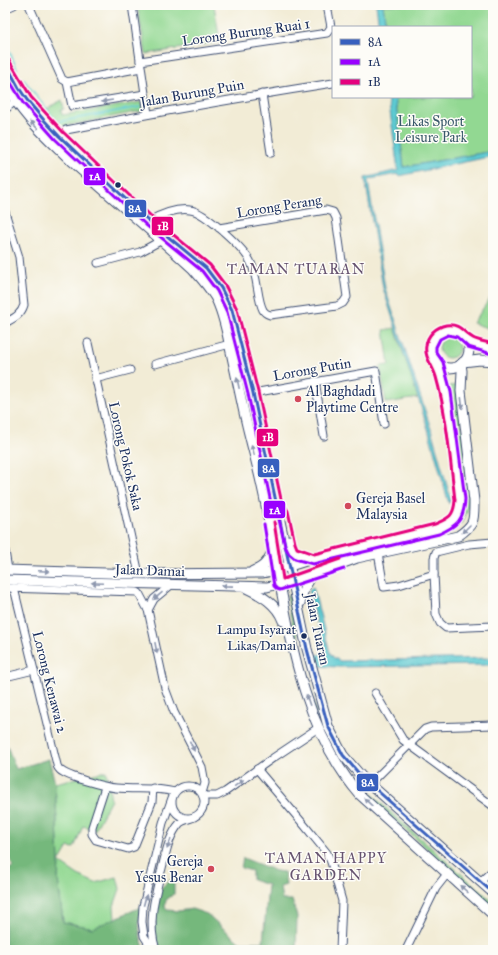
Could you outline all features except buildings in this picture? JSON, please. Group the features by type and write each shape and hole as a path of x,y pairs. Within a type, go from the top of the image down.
{"main road":[{"name":"Jalan Tuaran","path":"5,62 27,100 59,136 150,221 206,268 221,288 232,310 253,393 291,567 307,649 328,726 343,755 362,777 493,893"},
{"path":"5,74 14,93 14,101"},
{"name":"Jalan Tuaran","path":"5,84 14,101 29,120 96,183 193,269 204,281 215,298 227,329 265,503 294,651 306,696 318,728 335,762 360,795 493,915"},
{"path":"454,330 464,336 467,340 469,350 466,359 456,367 443,367 438,364 431,353 433,340 442,332 454,330"},
{"path":"467,340 493,349"},
{"path":"462,363 480,360 493,361"},
{"name":"Jalan Damai","path":"5,580 267,587 293,581 357,558 458,536 469,528 474,518 474,501 461,391 462,363"},
{"name":"Jalan Damai","path":"6,570 139,574 262,574 355,548 437,530 456,519 459,511 459,495 446,393 438,364"},
{"path":"276,501 283,513 290,546 293,551 297,554 314,559"},
{"path":"244,574 260,569 267,562 273,546"},
{"path":"301,615 301,597 313,574"},
{"path":"242,587 267,598 282,616 294,651"},
{"path":"318,728 327,735 343,755"}],"street":[{"path":"5,9 14,5"},
{"path":"29,5 62,80 66,82 72,106 145,94"},
{"path":"132,5 148,114"},
{"name":"Lorong Burung Ruai 1","path":"66,82 141,64 327,33 331,27 327,5"},
{"name":"Jalan Burung Puin","path":"59,136 66,130 148,114 262,94 332,84"},
{"path":"262,94 271,153"},
{"path":"5,110 14,101"},
{"name":"Lorong Perang","path":"150,221 169,213 192,210 219,228 246,254 251,262 256,276 263,311 270,315 337,306 343,303 347,297 336,218 333,212 326,210 219,228"},
{"path":"5,212 20,257 24,305 18,316 5,324"},
{"path":"98,263 140,252 162,240"},
{"name":"Lorong Pokok Saka","path":"88,343 139,574"},
{"path":"155,364 230,344"},
{"path":"95,379 130,370"},
{"name":"Lorong Putin","path":"253,393 376,371 384,424"},
{"path":"316,381 324,436"},
{"path":"493,542 469,544 436,552 434,558 436,614 440,623 446,628 493,626"},
{"path":"5,551 6,570"},
{"path":"378,553 384,588 434,574"},
{"path":"148,610 154,599 172,585"},
{"path":"5,588 137,592 148,610 164,688 174,712 202,767 205,783 202,810 194,817 183,821 173,833 166,850 157,886 152,915 154,950"},
{"name":"Lorong Kenawai 2","path":"14,588 57,765 60,770 70,775 105,787"},
{"path":"5,677 34,670"},
{"path":"375,693 395,729 408,745 493,806"},
{"path":"370,784 425,729 431,727 493,725"},
{"path":"154,950 144,936 142,922 143,906 163,824 173,795 183,786 189,785 198,789 203,795 217,796 318,728"},
{"path":"257,769 327,853 342,901 340,950"},
{"path":"153,788 152,802 134,847 128,849 96,840 92,834 92,827 105,787 121,789 153,788 163,789 173,795"},
{"path":"173,795 173,808 179,816 189,818 194,817"},
{"path":"480,882 493,870"},
{"path":"406,950 436,888 447,874"},
{"path":"142,915 152,915"}],"green space":[{"path":"137,5 214,5 220,42 146,54"},
{"name":"Likas Sport Leisure Park","path":"383,5 493,5 493,151 404,167 395,98 472,98 472,26 386,26"},
{"path":"62,100 64,109 61,110 62,115 141,102 143,104 143,110 59,127 54,125 43,111"},
{"path":"493,294 493,330 473,323"},
{"path":"395,328 418,398 386,403 380,366 389,365 384,330"},
{"path":"449,338 456,341 459,348 456,355 449,358 442,355 439,348 442,341"},
{"path":"457,385 470,496 467,511 459,526 448,533 349,555 309,569 308,565 349,553 440,533 453,528 461,521 464,511 464,497 450,386"},
{"path":"287,594 290,598 304,668 314,703 327,736 335,750 365,788 389,811 493,902 493,907 371,799 340,765 312,706 294,635"},
{"path":"7,746 16,769 49,759 55,783 59,862 58,879 63,922 93,928 141,907 139,924 140,934 146,950 5,950 5,871 13,867 5,847 5,747"},
{"path":"106,771 111,800 95,830 83,826 74,848 68,847 59,862 55,783"},
{"path":"243,858 276,871 284,872 286,885 280,887 282,900 292,900 297,917 296,950 158,950 153,941 156,897 162,887 174,877 174,894 166,900 165,906 167,910 178,911 192,909 207,914 239,942 263,942 268,885 252,880 252,871 241,868"},
{"path":"59,862 78,875 95,883 117,877 120,889 114,906 115,920 93,928 63,922 58,879"}],"water":[{"path":"376,5 383,5 386,26 379,26"},
{"path":"388,98 395,98 404,167 493,151 493,156 399,176 398,174 370,179 368,181 385,288 431,429 451,500 449,504 428,429 383,288 365,178 398,170"},
{"path":"313,587 330,653 334,658 340,661 493,658 493,665 315,666 314,655 325,654 309,590"}],"waterway":[{"path":"5,42 17,69"},
{"path":"24,80 57,122 140,107"}],"transit line":[{"name":"1B","path":"9,60 31,97 63,132 152,217 210,265 225,285 237,309 258,392 281,499 288,511 297,548 314,554 435,524 450,516 455,500 448,438 440,392 435,373 426,354 427,342 430,335 442,326 455,325 475,339 493,344"},
{"name":"8A","path":"5,62 27,100 59,136 149,221 206,268 221,288 232,310 253,393 307,649 328,726 343,755 362,777 493,893"},
{"name":"1A","path":"5,73 23,103 55,139 146,225 202,271 217,291 227,312 248,394 271,503 278,515 285,546 289,554 295,559 313,564 439,534 455,525 463,512 465,499 451,392 443,362 436,352 436,347 440,339 448,335 457,337 468,347 492,354"},
{"name":"1B","path":"274,522 283,579 340,559"},
{"name":"1A","path":"264,524 274,586 277,589 280,590 344,569"}],"place":[{"name":"Al Baghdadi Playtime Centre","path":"298,399"},
{"name":"Gereja Basel Malaysia","path":"348,506"},
{"name":"Lampu Isyarat Likas/Damai","path":"304,636"},
{"name":"Gereja Yesus Benar","path":"211,869"}],"district":[{"name":"TAMAN TUARAN","path":"296,269"},
{"name":"TAMAN HAPPY GARDEN","path":"326,866"}]}
